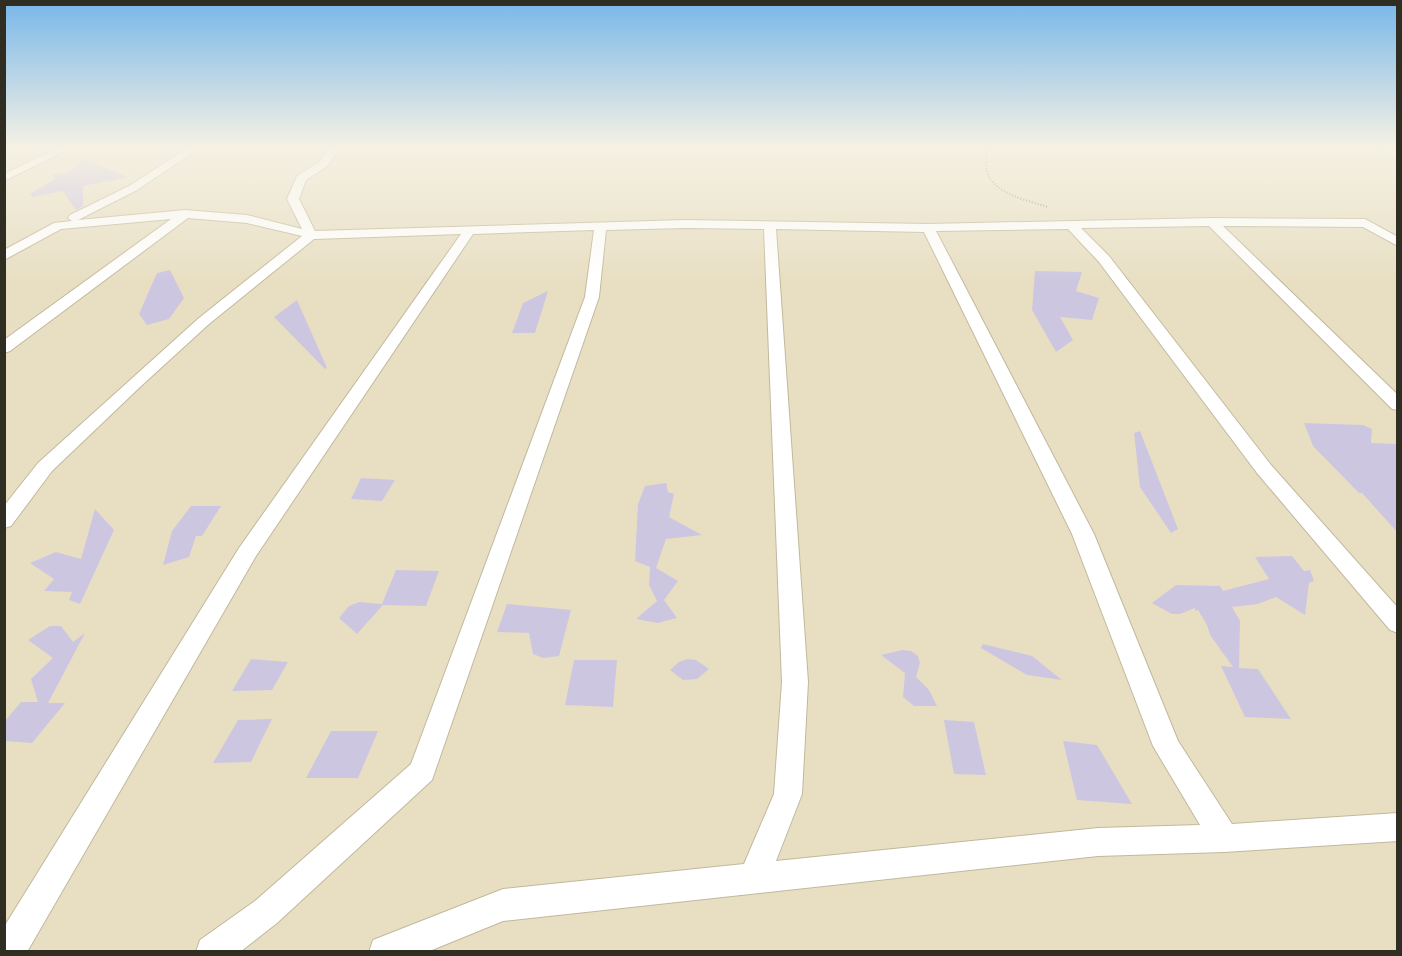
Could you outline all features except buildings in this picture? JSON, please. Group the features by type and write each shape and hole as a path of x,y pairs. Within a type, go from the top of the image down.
{"street":[{"path":"4,256 127,192"},
{"path":"296,192 293,199 311,235"},
{"path":"58,226 185,214 247,219 311,235 685,224 928,228 1212,222 1365,223 1398,242"},
{"path":"4,348 185,214"},
{"path":"1212,222 1398,405"},
{"path":"1072,225 1104,259 1264,469 1398,624"},
{"path":"212,951 266,912 422,771 592,297 600,227"},
{"path":"753,879 788,794 795,682 770,227"},
{"path":"928,228 1083,534 1167,746 1224,838"},
{"path":"8,951 247,553 469,231"},
{"path":"4,521 45,467 134,384 204,321 311,235"},
{"path":"385,951 503,905 1098,842 1224,838 1398,827"}],"path":[{"path":"1007,192 1052,208 1062,214 1072,225"}]}
